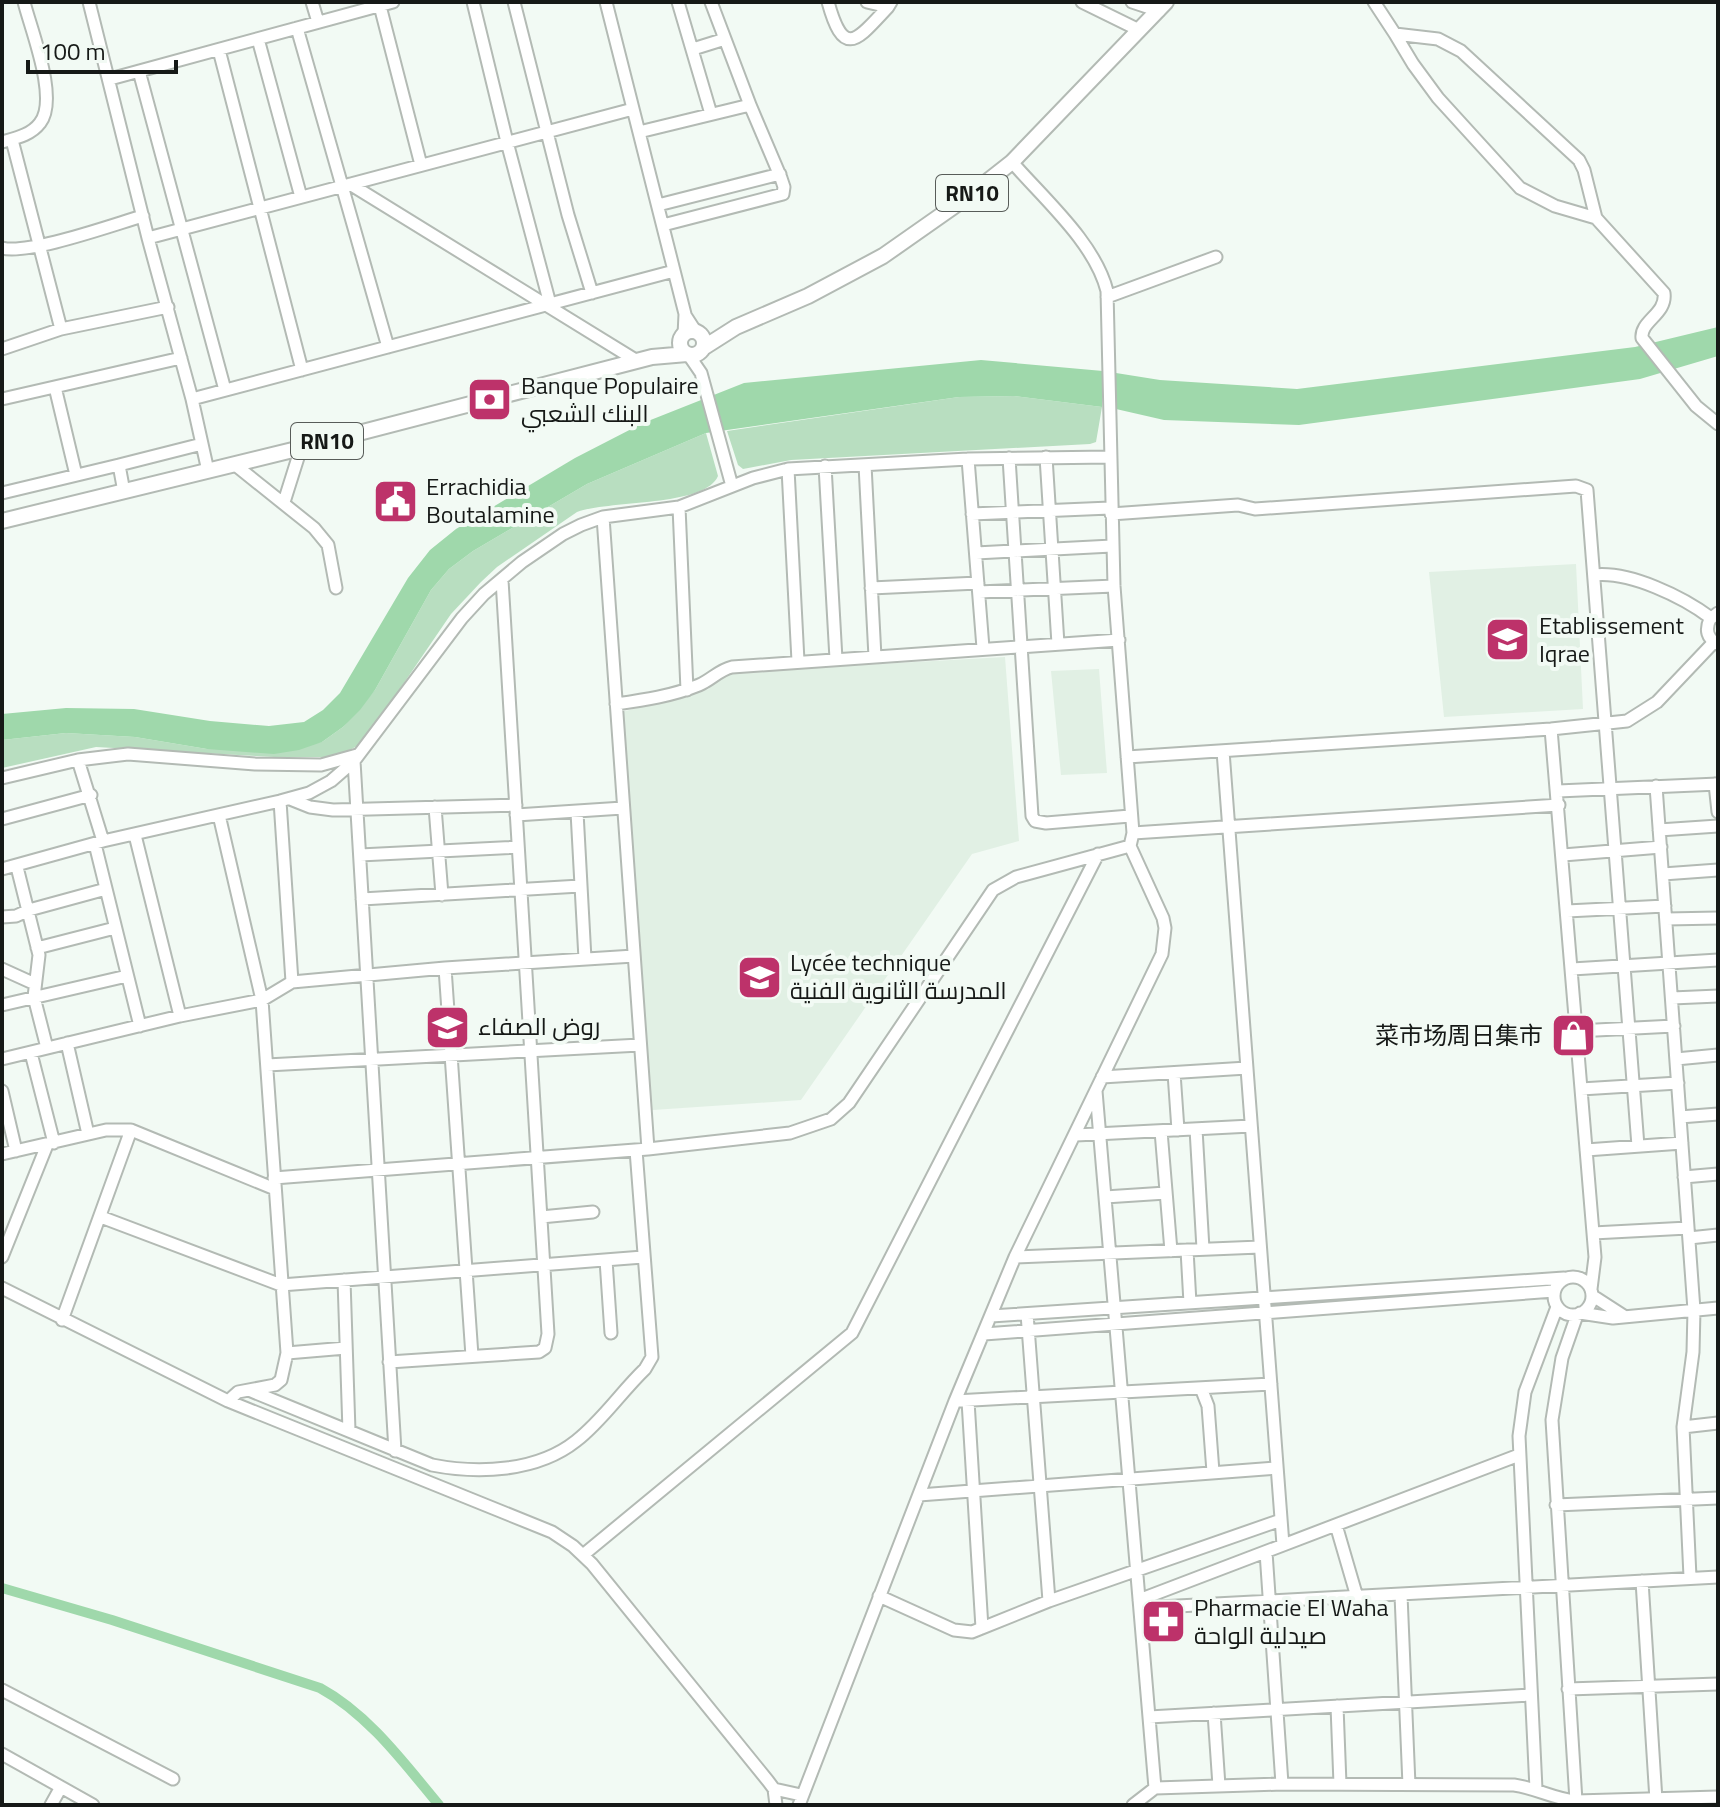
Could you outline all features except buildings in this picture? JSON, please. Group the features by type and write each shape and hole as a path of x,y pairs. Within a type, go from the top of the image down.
{"main road":[{"name":"RN10","path":"2,521 644,359 736,327 808,296 883,256 1012,162 1162,6"}],"street":[{"path":"24,2 48,91 46,110 42,122 28,134 7,141 61,329"},
{"path":"89,2 208,471"},
{"path":"312,2 318,22"},
{"path":"110,79 393,2"},
{"path":"473,2 548,305"},
{"path":"514,2 568,215 592,293"},
{"path":"606,2 732,486"},
{"path":"678,2 711,114"},
{"path":"663,225 783,194 780,174 711,2"},
{"path":"828,2 835,29 848,38 862,35 890,4"},
{"path":"867,2 890,4"},
{"path":"1082,2 1139,30"},
{"path":"1132,2 1162,6"},
{"path":"1374,2 1438,98 1520,188 1555,206 1596,218"},
{"path":"379,4 421,165"},
{"path":"297,28 346,185 388,347"},
{"path":"1395,34 1438,39 1451,44 1579,160 1596,218 1664,293 1663,305 1642,330 1642,338 1696,406 1718,424"},
{"path":"258,39 301,197"},
{"path":"693,49 725,39"},
{"path":"219,50 302,370"},
{"path":"139,71 225,390"},
{"path":"639,132 750,105"},
{"path":"148,238 633,109"},
{"path":"2,1288 228,1401 552,1532 583,1555 774,1789 800,1800 919,1495 961,1401 1015,1257 1162,954 1164,940 1163,918 1130,846 1133,833 1112,546 1104,276 1092,255 1012,162"},
{"path":"658,205 780,174"},
{"path":"346,185 644,359"},
{"path":"728,187 735,207"},
{"path":"2,248 15,250 38,245 143,216"},
{"path":"1107,297 1216,257"},
{"path":"192,399 674,271"},
{"path":"2,349 61,329 168,307"},
{"path":"2,399 181,358"},
{"path":"55,387 76,475"},
{"path":"2,493 202,444"},
{"path":"284,502 301,448"},
{"path":"1046,457 1058,644"},
{"path":"2,869 284,800 320,787 356,758 462,618 502,580 563,534 603,517 679,507 788,469 968,459 1110,457"},
{"path":"1009,458 1033,819 1046,823 1130,816"},
{"path":"968,459 983,648"},
{"path":"234,464 284,502 328,545 336,588"},
{"path":"119,465 124,492"},
{"path":"865,465 875,657"},
{"path":"825,466 836,659"},
{"path":"788,469 798,661"},
{"path":"972,514 1238,505 1255,509 1585,488 1589,496 1638,1146"},
{"path":"679,507 687,690"},
{"path":"251,1391 432,1465 486,1469 530,1463 574,1443 645,1369 652,1357 643,1257 640,1045 603,517"},
{"path":"976,553 1112,546"},
{"path":"1127,757 1551,729 1627,721 1648,709 1716,643 1707,631 1715,615 1630,579 1616,575 1594,575"},
{"path":"389,1362 543,1350 548,1334 502,580"},
{"path":"871,588 1017,590 1114,586"},
{"path":"616,704 687,690 707,682 727,668 1119,640"},
{"path":"1551,729 1595,1257 1590,1305 1578,1314 1562,1358 1552,1420 1576,1801"},
{"path":"1223,751 1283,1545"},
{"path":"2,778 78,760 128,754 255,764 321,765 356,758"},
{"path":"356,758 395,1451"},
{"path":"78,760 91,795 106,889 140,1026"},
{"path":"1558,791 1716,784 1718,812"},
{"path":"1656,786 1694,1310 1693,1352 1683,1427 1690,1577"},
{"path":"2,819 91,795"},
{"path":"284,800 310,807 357,811 435,807 577,812 623,808"},
{"path":"284,800 292,982"},
{"path":"1133,833 1559,805"},
{"path":"435,807 442,895"},
{"path":"577,812 585,959"},
{"path":"219,815 262,1000 287,1353 281,1380 275,1385 238,1392 228,1401"},
{"path":"1659,830 1718,826"},
{"path":"135,835 180,1016"},
{"path":"2,1154 106,1130 131,1130 275,1183 378,1170 642,1149 790,1133 821,1124 841,1113 993,890 1016,877 1130,846"},
{"path":"360,855 518,847"},
{"path":"1563,855 1661,847"},
{"path":"583,1555 852,1333 1098,854"},
{"path":"17,867 37,948 34,997 47,1048"},
{"path":"1663,874 1718,870"},
{"path":"362,899 580,886"},
{"path":"2,917 16,916 106,889"},
{"path":"1567,911 1619,908 1718,918"},
{"path":"37,948 115,928"},
{"path":"2,1059 180,1016 262,1000 292,982 634,956"},
{"path":"1572,969 1718,960"},
{"path":"445,968 472,1356"},
{"path":"2,969 35,984"},
{"path":"2,1005 127,976"},
{"path":"1672,998 1718,996 1718,1006"},
{"path":"1577,1031 1674,1026"},
{"path":"67,1043 88,1134"},
{"path":"267,1065 640,1045"},
{"path":"2,1257 51,1144 31,1053"},
{"path":"1676,1059 1718,1055"},
{"path":"1102,1077 1247,1068"},
{"path":"1174,1073 1178,1130"},
{"path":"1581,1089 1678,1083"},
{"path":"1096,1090 1155,1788"},
{"path":"2,1091 16,1151"},
{"path":"1680,1117 1718,1114"},
{"path":"1076,1135 1251,1126"},
{"path":"1196,1129 1203,1249"},
{"path":"62,1320 131,1130"},
{"path":"1161,1131 1171,1251"},
{"path":"1586,1150 1682,1143"},
{"path":"1684,1177 1718,1174"},
{"path":"1105,1197 1166,1193"},
{"path":"541,1217 593,1212"},
{"path":"101,1217 281,1285 643,1257"},
{"path":"1593,1233 1718,1235"},
{"path":"1015,1257 1260,1247"},
{"path":"1187,1250 1190,1303"},
{"path":"991,1316 1580,1277 1595,1257"},
{"path":"606,1260 611,1333"},
{"path":"1580,1277 1592,1293 1624,1316"},
{"path":"984,1334 1554,1291 1564,1278"},
{"path":"344,1280 349,1431"},
{"path":"1536,1789 1519,1455 1522,1403 1557,1307 1554,1291"},
{"path":"1557,1307 1566,1314 1604,1317 1718,1308"},
{"path":"1027,1314 1049,1601"},
{"path":"287,1353 346,1348"},
{"path":"961,1401 1271,1384"},
{"path":"1201,1388 1208,1406 1213,1472"},
{"path":"961,1401 972,1491 982,1628"},
{"path":"1683,1427 1718,1423"},
{"path":"1139,1604 1519,1455"},
{"path":"919,1495 1277,1468"},
{"path":"1556,1505 1718,1498"},
{"path":"879,1596 962,1633 1281,1520"},
{"path":"1336,1525 1357,1597"},
{"path":"1266,1552 1282,1784"},
{"path":"1139,1604 1401,1595 1718,1577"},
{"path":"1642,1581 1656,1800"},
{"path":"1401,1595 1409,1785"},
{"path":"1568,1689 1718,1684"},
{"path":"2,1690 173,1779"},
{"path":"1149,1717 1530,1695"},
{"path":"1337,1706 1340,1784"},
{"path":"1214,1713 1219,1786"},
{"path":"2,1754 93,1805"},
{"path":"1133,1805 1155,1788 1282,1784 1514,1785 1576,1801 1718,1797"},
{"path":"51,1805 61,1787"},
{"path":"774,1789 776,1805"}],"shaded area":[{"path":"1718,327 1718,356 1640,379 1299,425 1164,420 1116,409 1116,373 1160,380 1297,389 1635,347"},
{"path":"981,360 1103,371 1102,407 1014,396 959,397 706,433 587,484 473,551 449,569 431,590 375,690 360,710 322,742 299,750 274,754 207,749 135,737 66,733 2,740 2,714 66,708 134,709 210,721 269,726 304,722 323,710 340,693 408,578 430,550 456,529 575,458 643,423 744,383"},
{"path":"1014,396 1102,407 1096,442 791,460 743,469 738,465 727,431 959,397"},
{"path":"706,433 718,476 710,486 676,498 577,512 497,567 451,614 363,743 338,756 274,757 96,747 2,768 2,740 66,733 135,737 207,749 322,742 343,727 375,690 431,590 449,569 473,551 587,484"},
{"name":"Etablissement Iqrae","path":"1576,564 1583,709 1444,717 1429,572"},
{"name":"Lycée technique المدرسة الثانوية الفنية","path":"1005,657 1019,841 972,854 801,1100 638,1111 618,713 709,689 715,673"},
{"path":"1099,669 1107,773 1061,775 1051,671"}],"waterway":[{"path":"2,1588 112,1620 320,1688 370,1725 439,1805"}],"place":[{"name":"Banque Populaire البنك الشعبي","path":"490,400"},
{"name":"Errachidia Boutalamine","path":"395,501"},
{"name":"Etablissement Iqrae","path":"1508,640"},
{"name":"Lycée technique المدرسة الثانوية الفنية","path":"759,977"},
{"name":"روض الصفاء","path":"447,1027"},
{"name":"菜市场周日集市","path":"1574,1036"},
{"name":"Pharmacie El Waha صيدلية الواحة","path":"1163,1622"}]}
